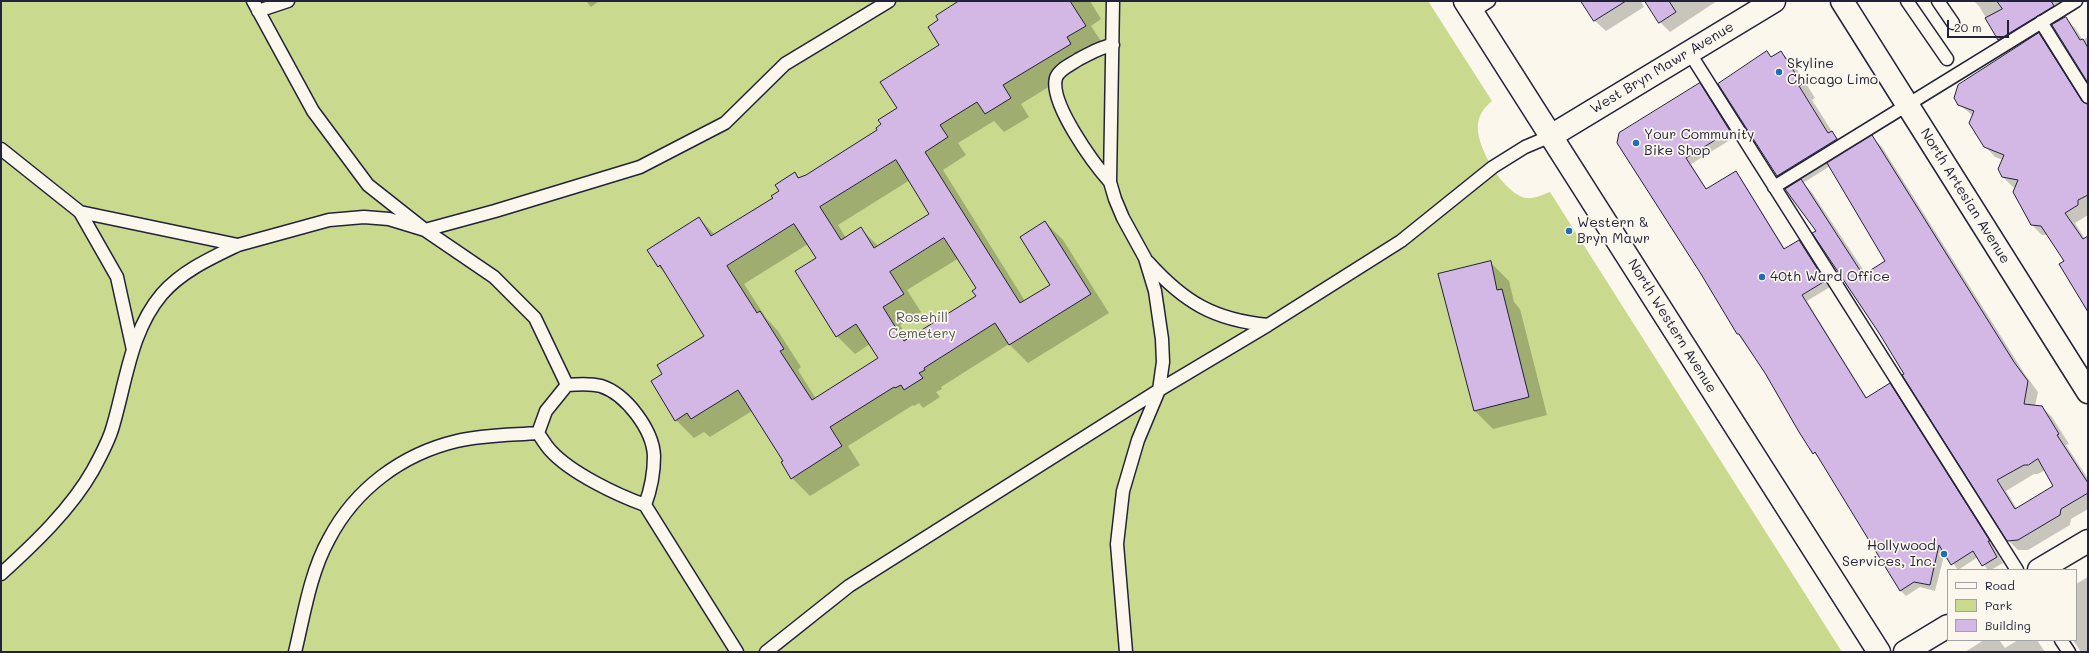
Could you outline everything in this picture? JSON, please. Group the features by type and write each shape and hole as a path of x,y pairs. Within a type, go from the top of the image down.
{"street":[{"name":"West Bryn Mawr Avenue","path":"1551,136 1774,1"},
{"name":"North Artesian Avenue","path":"1842,1 2088,392"},
{"name":"North Western Avenue","path":"1475,5 1551,136 1879,652"},
{"path":"2041,569 2088,541"},
{"path":"1905,652 1947,627"}],"lane":[{"path":"288,1 256,6 313,112 368,185 425,230 494,277 535,318 567,385"},
{"path":"1,574 59,517 93,471 113,428 134,350 150,311 163,294 184,275 238,245 329,220 364,217 389,219 425,230 495,211 640,167 725,123 785,64 889,1"},
{"path":"1113,1 1110,182 1123,218 1145,258 1155,291 1162,339 1163,362 1159,390 1138,440 1123,491 1117,544 1126,652"},
{"path":"1907,1 1947,59"},
{"path":"1938,1 1953,23"},
{"path":"1774,186 2076,1"},
{"path":"2041,22 2088,97"},
{"path":"1110,182 1083,147 1068,118 1055,87 1059,73 1066,67 1097,49 1113,45"},
{"path":"1689,52 2016,569"},
{"path":"766,652 849,586 1159,390 1268,325 1401,241 1493,167 1525,147 1551,136"},
{"path":"1,148 80,212 117,277 134,350"},
{"path":"80,212 238,245"},
{"path":"1145,258 1165,281 1208,311 1225,318 1244,323 1268,325"},
{"path":"538,433 546,411 567,385 585,384 600,386 614,392 628,403 650,440 654,455 653,475 645,504"},
{"path":"538,433 551,451 564,462 610,492 645,504 737,652"},
{"path":"295,652 313,579 328,540 347,509 373,483 397,465 426,451 457,441 496,435 538,433"},
{"path":"2062,641 2069,652"}],"green space":[{"name":"Rosehill Cemetery","path":"1,1 1428,1 1492,101 1480,117 1478,133 1486,156 1493,168 1500,179 1517,195 1532,198 1550,192 1842,652 1,652"}],"building":[{"path":"959,1 1070,1 1086,26 1067,37 1071,44 1003,85 1011,98 985,114 977,102 940,125 948,137 925,152 1020,303 1050,285 1020,237 1045,221 1091,294 1009,345 995,323 924,368 925,370 919,373 923,378 904,390 901,385 895,388 894,387 830,427 842,446 791,479 781,462 783,461 738,390 691,419 687,413 675,421 651,381 662,374 657,365 704,336 660,265 658,267 647,250 699,217 711,236 773,198 771,196 779,191 775,185 795,172 798,178 806,175 877,130 876,128 881,124 878,120 897,108 880,82 939,45 928,27 938,20 936,16","holes":["896,160 929,214 874,248 861,227 841,240 820,207","794,224 816,258 795,271 836,337 856,324 878,358 812,400 780,351 784,349 760,311 757,313 727,266","944,238 976,288 972,291 976,296 904,341 883,307 904,294 890,272"]},
{"path":"1581,1 1626,1 1594,21"},
{"path":"1645,1 1669,1 1676,12 1659,23"},
{"path":"1997,1 2051,1 2054,6 1998,40 1985,18 2002,9"},
{"path":"2066,17 2080,40 2083,39 2088,48 2088,83 2052,25"},
{"path":"2039,33 2082,101 2088,104 2088,195 2078,200 2078,205 2065,213 2083,239 2088,236 2088,312 2059,264 2064,261 2041,226 2031,225 2013,192 2018,180 2002,177 1998,169 2004,155 1984,147 1969,123 1974,111 1958,105 1954,98 1958,85"},
{"path":"1767,51 1771,57 1781,51 1802,84 1799,86 1828,133 1832,131 1837,139 1777,176 1718,84"},
{"path":"1700,83 1730,131 1686,158 1706,189 1736,171 1784,249 1799,240 1825,281 1802,295 1866,398 1890,383 1990,541 1988,541 1997,557 1982,566 1973,551 1951,565 1939,545 1930,585 1914,582 1900,591 1815,452 1813,454 1765,373 1739,334 1737,334 1701,274 1617,143 1619,133"},
{"path":"1872,135 2014,362 2028,381 2024,404 2042,406 2059,434 2057,435 2088,483 2088,493 2061,509 2060,515 2018,540 2007,541 1902,375 1904,374 1879,333 1812,233 1816,231 1785,189 1801,179 1863,275 1885,261 1827,163","holes":["2038,459 2053,486 2015,509 1997,480"]},
{"path":"1491,261 1497,290 1502,289 1529,397 1474,411 1438,274"}],"place":[{"name":"Skyline Chicago Limo","path":"1779,72"},
{"name":"Your Community Bike Shop","path":"1636,143"},
{"name":"Western & Bryn Mawr","path":"1569,231"},
{"name":"40th Ward Office","path":"1762,277"},
{"name":"Hollywood Services, Inc.","path":"1944,554"}]}
